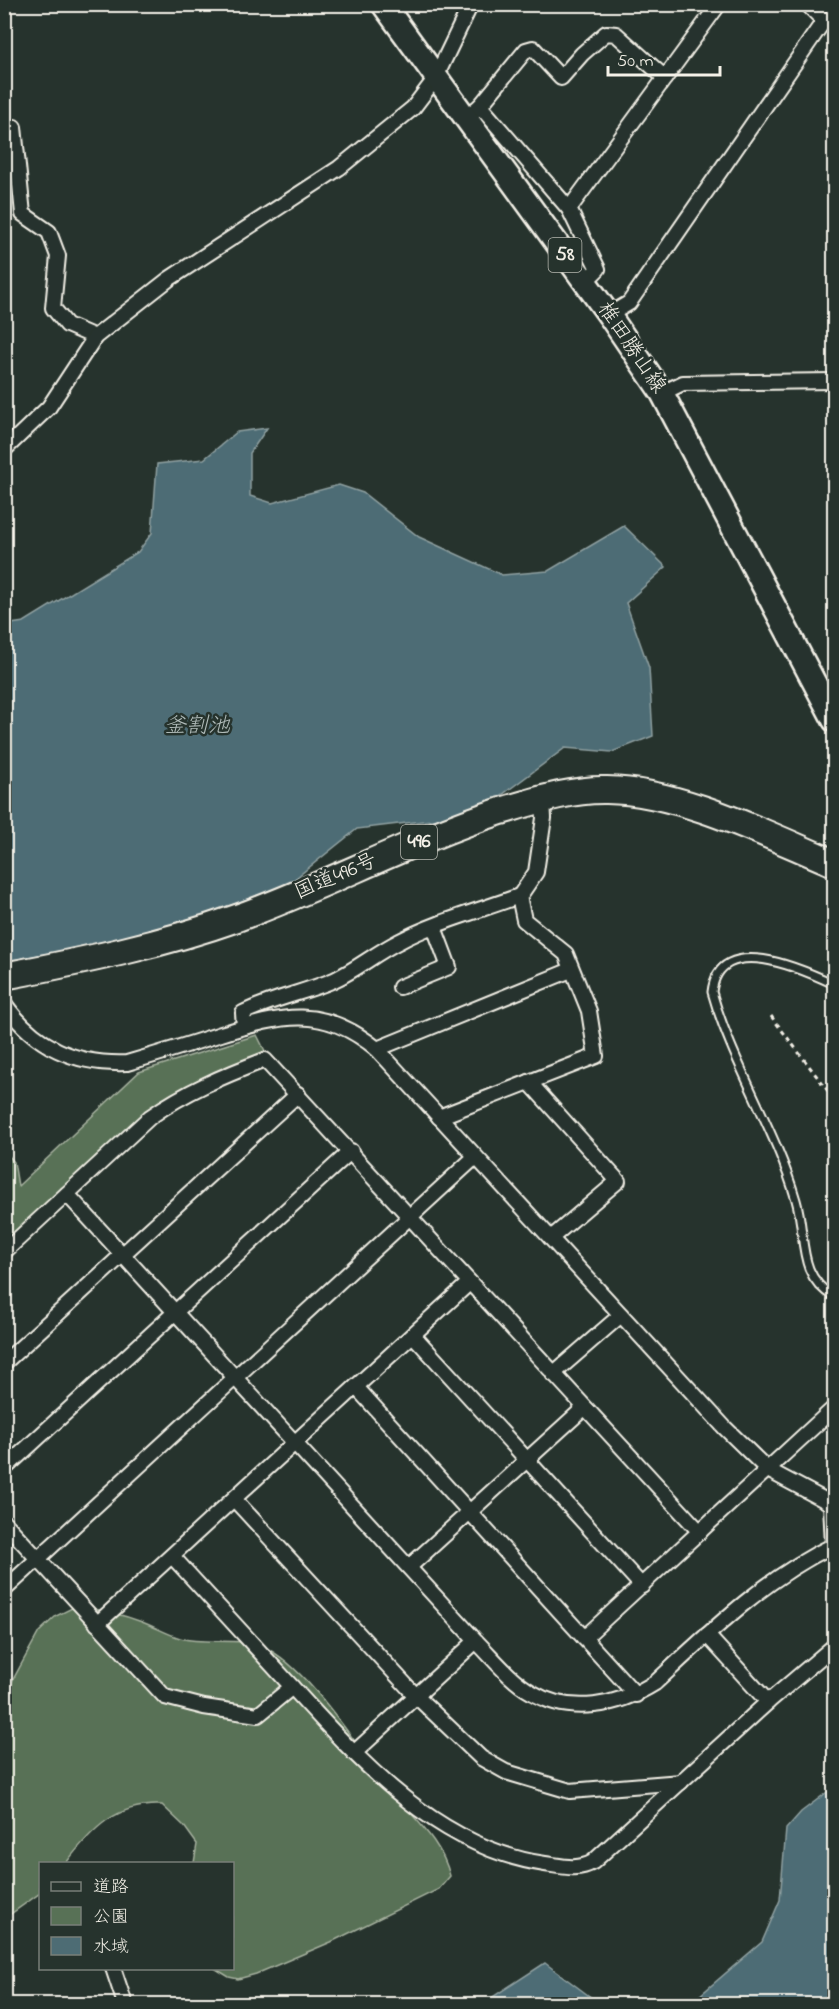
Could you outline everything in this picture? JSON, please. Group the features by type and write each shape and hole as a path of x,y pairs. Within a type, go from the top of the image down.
{"highway":[{"name":"国道496号","path":"4,976 135,950 238,918 464,823 543,799 607,790 669,799 748,827 834,863"}],"main road":[{"name":"椎田勝山線","path":"382,4 435,79 472,112 662,393 834,720"}],"street":[{"path":"4,450 50,407 95,337 169,279 339,168 412,108 435,79 471,4"},
{"path":"569,209 719,4"},
{"path":"609,315 629,303 830,18 807,4"},
{"path":"585,282 598,269 569,209 472,112 526,50 533,48 561,78 606,33 616,34 665,78"},
{"path":"4,126 14,127 23,214 49,231 58,256 53,308 67,325 95,337"},
{"path":"662,393 682,382 834,381"},
{"path":"244,1027 243,1013 263,1003 297,994 334,980 363,965 397,942 519,897 536,872 544,818 543,799"},
{"path":"439,1117 596,1056 589,1011 566,954 524,920 519,897"},
{"path":"400,987 449,967 434,927"},
{"path":"377,1049 571,970"},
{"path":"4,1003 53,1049 78,1060 103,1064 127,1063 281,1017 312,1017 345,1026 377,1049 725,1428 768,1470 833,1504 834,1545 794,1566 754,1593 655,1683 636,1695 591,1707 549,1700 531,1692 511,1676 476,1641 67,1194"},
{"path":"6,1248 150,1117 167,1105 225,1075 265,1060 700,1532"},
{"path":"529,1082 618,1181 551,1238"},
{"path":"4,1363 298,1094"},
{"path":"4,1469 351,1151"},
{"path":"4,1590 476,1157"},
{"path":"97,1624 469,1283"},
{"path":"554,1374 621,1315"},
{"path":"413,1335 642,1586"},
{"path":"356,1388 636,1695"},
{"path":"409,1567 584,1408"},
{"path":"584,1638 834,1408"},
{"path":"234,1498 416,1696 480,1758 506,1772 533,1782 570,1791 681,1782"},
{"path":"4,1522 165,1697 204,1707 258,1715 292,1687"},
{"path":"172,1556 354,1753 387,1784 455,1832 486,1847 524,1861 584,1868 593,1862 768,1702 834,1646"},
{"path":"706,1635 768,1702"},
{"path":"354,1753 476,1641"},
{"path":"114,1970 125,2004"}],"lane":[{"path":"834,984 805,970 741,957 729,962 719,970 713,981 712,992 717,1011 796,1200 807,1267 819,1287 834,1297"}],"path":[{"path":"771,1016 828,1091"}],"green space":[{"path":"257,1035 265,1051 164,1099 5,1242 4,1150 14,1162 18,1186 139,1072"},
{"path":"76,1606 101,1610 142,1622 180,1638 253,1643 279,1656 296,1670 330,1708 386,1784 432,1838 446,1862 450,1876 439,1889 331,1942 256,1974 238,1979 229,1977 218,1970 234,1970 234,1862 194,1862 197,1844 184,1826 162,1805 146,1806 131,1808 106,1820 67,1862 39,1862 39,1894 5,1918 4,1696 39,1632 56,1616"}],"water":[{"name":"釜割池","path":"267,428 250,453 250,496 272,503 339,485 363,493 419,537 502,575 548,571 624,526 666,567 626,603 649,668 653,736 612,752 565,748 491,803 449,818 357,829 287,885 143,937 5,961 5,625 24,622 138,552 152,533 157,464 204,459 237,432"},
{"path":"834,1787 834,2004 686,2004 692,2002 762,1942 780,1900 786,1829 801,1812"},
{"path":"545,1963 600,2004 486,2004 488,2000"}]}
